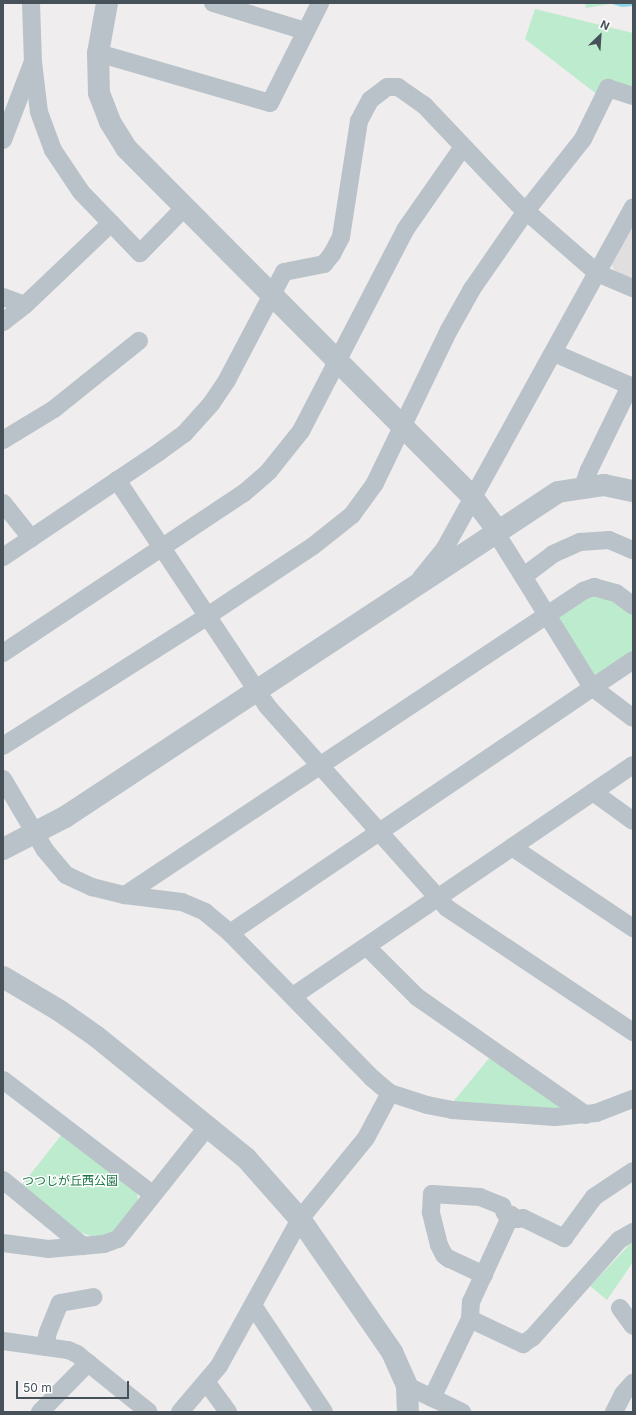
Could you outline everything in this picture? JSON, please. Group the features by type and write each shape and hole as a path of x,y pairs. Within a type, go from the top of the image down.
{"street":[{"path":"31,3 33,62 39,112 53,150 81,192 140,253 184,208"},
{"path":"107,3 98,53 100,93 117,135 137,160 184,208 272,294 473,498 497,532 548,612 592,687 633,718"},
{"path":"213,3 306,31"},
{"path":"98,53 270,103 320,3"},
{"path":"3,140 33,62"},
{"path":"3,557 184,434 211,404 227,380 284,272 324,264 332,254 341,237 359,121 370,100 377,92 393,86 406,91 424,105 526,211 597,273 633,288"},
{"path":"3,746 206,617 313,546 352,515 375,483 404,428 461,308 526,211 582,139 608,88 633,96"},
{"path":"3,653 162,549 244,493 269,472 301,431 405,230 463,147"},
{"path":"411,590 445,548 633,208"},
{"path":"3,322 25,305 111,223"},
{"path":"3,297 25,305"},
{"path":"3,440 54,409 139,341"},
{"path":"554,353 632,386 589,470 584,487"},
{"path":"117,480 206,617 258,693 447,908 633,1032"},
{"path":"3,849 36,833 258,693 558,492 604,485 633,491"},
{"path":"3,503 31,538"},
{"path":"524,576 553,554 580,542 609,540 633,550"},
{"path":"125,895 548,612 583,591 594,587 616,593 633,606"},
{"path":"230,933 633,660"},
{"path":"292,996 367,947 633,765"},
{"path":"3,779 54,863 66,875 92,887 125,895 190,905 205,912 230,933 372,1078 390,1093 452,1110 555,1117 586,1115 633,1099"},
{"path":"593,792 633,821"},
{"path":"512,848 633,928"},
{"path":"367,947 417,997 586,1115"},
{"path":"3,977 66,1015 208,1126 246,1158 300,1219 392,1352 407,1386 408,1412"},
{"path":"3,1080 152,1194"},
{"path":"180,1412 207,1383 254,1306 300,1219 366,1138 390,1093"},
{"path":"3,1243 48,1249 104,1244 118,1239 152,1194 208,1126"},
{"path":"484,1275 449,1260 444,1254 439,1246 431,1212 432,1194 480,1197 502,1206 505,1213 523,1218 564,1238 594,1197 633,1171"},
{"path":"3,1180 83,1246"},
{"path":"432,1398 470,1319 472,1302 511,1215"},
{"path":"470,1319 523,1344 533,1337 619,1240 633,1232"},
{"path":"45,1347 48,1332 60,1303 93,1297"},
{"path":"254,1306 324,1412"},
{"path":"620,1308 633,1326"},
{"path":"3,1342 68,1350 88,1363 149,1412"},
{"path":"40,1412 88,1363"},
{"path":"207,1383 228,1412"},
{"path":"614,1412 623,1394 633,1383"},
{"path":"407,1386 462,1412"}],"shaded area":[{"path":"633,224 633,280 615,272 611,264"}],"green space":[{"path":"585,3 609,3 610,4 586,8"},
{"path":"535,9 633,33 633,90 598,95 525,39"},
{"path":"600,594 633,613 633,654 601,675 595,675 558,618 561,610"},
{"path":"491,1056 560,1102 558,1111 453,1102"},
{"name":"つつじが丘西公園","path":"63,1133 137,1193 138,1199 134,1207 113,1234 96,1238 80,1232 21,1186"},
{"path":"633,1241 633,1262 607,1300 590,1286"}],"water":[{"path":"609,3 633,3 633,6 622,7"}]}
